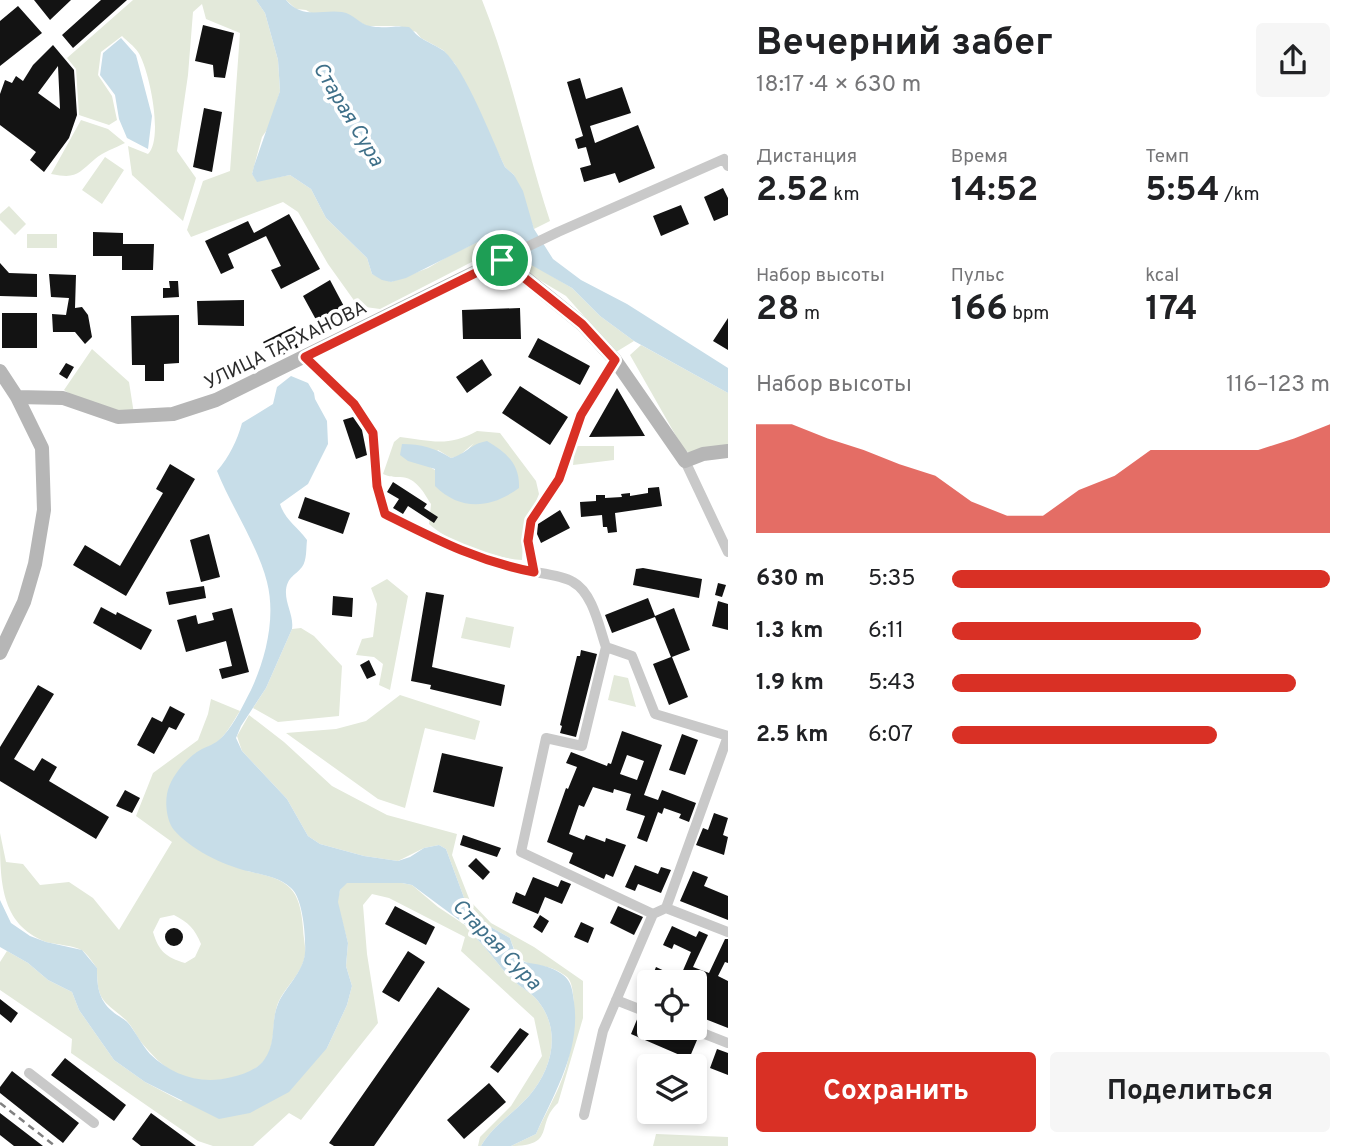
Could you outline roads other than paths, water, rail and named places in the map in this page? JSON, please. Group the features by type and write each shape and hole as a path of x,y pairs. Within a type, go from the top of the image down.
{"street":[{"name":"УЛИЦА ТАРХАНОВА","path":"16,397 63,398 118,417 173,414 216,400 545,238 724,159 728,166"},
{"path":"502,260 582,324 615,360 685,461 728,552"},
{"path":"305,357 354,404 373,433 377,486 385,514 457,550 498,565 571,580 583,589 606,647 582,746 546,738 521,852 653,914"},
{"path":"534,572 528,541 531,521 559,479 581,415 615,360"},
{"path":"0,371 42,447 44,510 35,564 24,602 0,653"},
{"path":"685,461 703,454 728,451"},
{"path":"584,1115 603,1031 653,914 666,908 728,736 655,714 632,656 606,647"},
{"path":"666,908 728,932"},
{"path":"616,1000 637,1008"},
{"path":"707,1035 728,1043"},
{"path":"29,1073 94,1123"}],"water":[{"name":"Старая Сура","path":"256,0 286,0 306,12 342,12 370,26 409,27 444,51 461,73 505,167 514,175 523,191 534,229 553,259 581,280 627,304 728,368 728,393 634,341 600,316 572,288 489,241 480,241 406,278 391,282 382,280 372,274 367,258 326,218 311,189 290,175 257,182 252,174 254,166 280,91 278,60 265,13"},
{"path":"121,38 136,55 152,116 148,149 127,138 119,119 115,95 100,75 103,53"},
{"name":"Старая Сура","path":"291,376 308,383 314,393 327,421 328,444 308,484 280,504 288,519 307,540 306,557 302,567 288,582 286,590 292,629 266,688 236,738 242,751 287,799 308,836 320,844 364,856 398,861 424,848 439,845 446,849 466,903 489,926 510,938 521,960 553,969 569,982 575,1019 574,1037 565,1070 536,1134 511,1146 481,1146 491,1132 537,1085 551,1050 550,1025 535,998 504,970 477,939 474,931 412,885 347,883 340,890 338,902 348,943 346,966 352,986 347,1005 327,1048 289,1092 250,1113 219,1119 145,1082 114,1060 79,1010 72,992 48,980 28,963 0,947 0,900 11,923 30,936 82,950 97,968 99,991 107,1006 129,1024 150,1054 159,1062 188,1077 209,1080 232,1077 254,1069 268,1053 278,1004 304,960 304,928 298,900 291,888 281,881 228,865 189,844 172,827 166,803 172,781 185,762 214,744 232,725 261,665 270,623 270,595 263,568 217,471 232,448 242,423 273,404 277,387"},
{"path":"487,441 511,460 517,472 519,488 487,503 455,500 435,486 435,469 408,461 400,455 402,444 409,444 428,447 451,458"}],"railway":[{"path":"0,1103 55,1146"}]}
